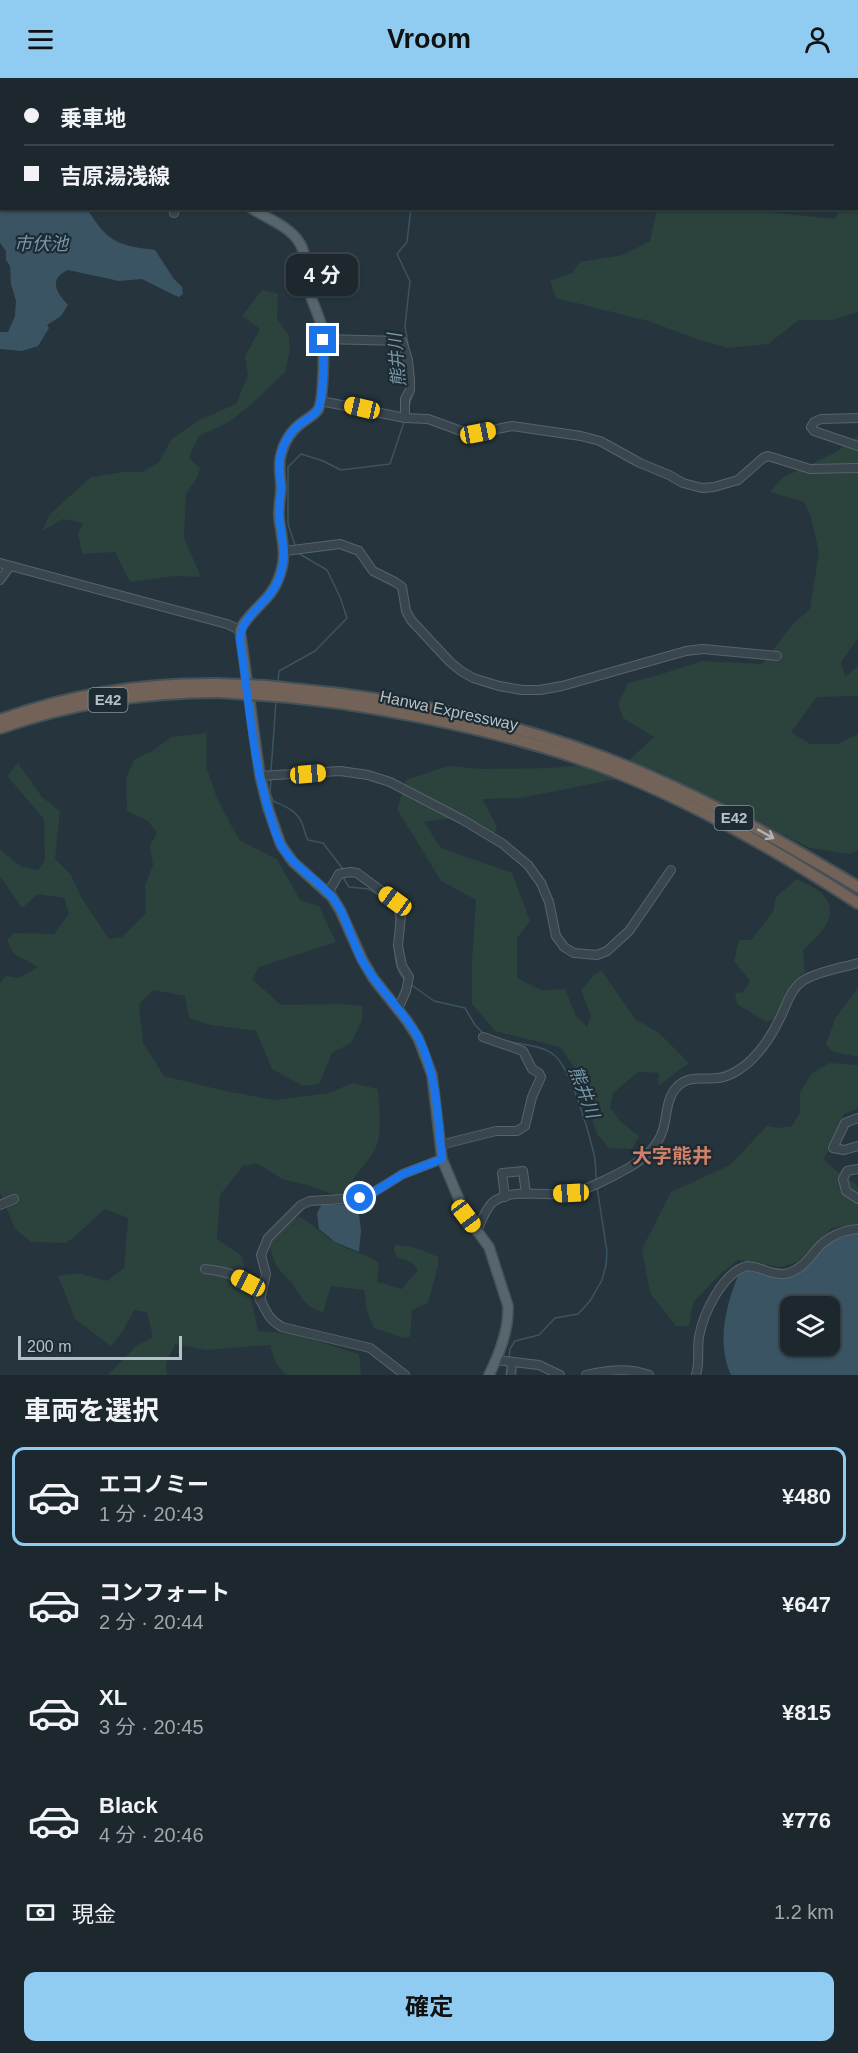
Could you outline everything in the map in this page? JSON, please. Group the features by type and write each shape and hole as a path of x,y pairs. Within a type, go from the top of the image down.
{"highway":[{"name":"Hanwa Expressway","path":"0,720 50,703 93,694 170,684 219,688"},
{"name":"Hanwa Expressway","path":"0,728 108,700 219,688 266,686 340,698 391,701 442,716 550,740 748,824 858,886"},
{"name":"Hanwa Expressway","path":"637,776 731,827 857,902"}],"main road":[{"path":"254,210 287,230 298,240 304,250 306,280 321,325 323,339 321,400 312,416 286,438 281,454 279,512 285,551 284,563 278,582 270,596 244,622 240,630 260,776 281,845 293,862 328,893 340,910 373,978 398,1009 418,1038 425,1053 432,1075 442,1159 466,1216 489,1247 508,1306 509,1316 496,1360 488,1373"}],"street":[{"path":"323,339 402,341 408,360 410,380 410,390 405,399 405,418"},
{"path":"321,400 405,418 428,419 461,431 478,433 512,426 581,436 600,441 683,483 702,488 738,480 768,456 810,469 858,468"},
{"path":"858,418 821,419 814,422 811,428 858,446"},
{"path":"285,551 340,544 359,551 373,571 402,587 406,611 411,620 450,662 473,678 499,686 540,690 562,686 686,651 703,649 777,656"},
{"path":"0,563 227,624 240,630"},
{"path":"0,580 10,566"},
{"path":"260,776 340,771 368,775 390,782 463,820 503,844 528,865 541,883 549,902 556,936 564,947 574,953 597,955 607,951 629,932 671,870"},
{"path":"328,893 339,874 350,872 357,873 395,901 401,915 398,946 402,966 409,977 398,1009"},
{"path":"477,1231 489,1207 498,1199 526,1194 571,1193 631,1166 645,1156 660,1139 669,1101 677,1087 698,1077 718,1078 730,1075 742,1068 757,1053 773,1029 796,987 805,979 858,963"},
{"path":"440,1145 491,1132 517,1131 525,1126 532,1097 541,1077 532,1069 523,1051 483,1037"},
{"path":"858,1118 845,1123 833,1148 844,1150 858,1146"},
{"path":"260,1300 266,1274 261,1255 268,1238 301,1205 310,1201 360,1198 403,1174 442,1159"},
{"path":"858,1168 847,1171 843,1179 846,1191 858,1199"},
{"path":"505,1197 502,1173 523,1171 526,1194"},
{"path":"0,1205 14,1199"},
{"path":"696,1375 699,1363 699,1341 706,1314 715,1297 736,1272 748,1266 774,1274 791,1272 801,1267 827,1240 858,1228"},
{"path":"205,1269 236,1276 248,1283 255,1289 269,1318 276,1324 370,1348 405,1375"},
{"path":"496,1360 539,1365 560,1375"},
{"path":"511,1375 512,1363"},
{"path":"585,1375 614,1371 649,1375"}],"green space":[{"path":"657,210 761,210 835,219 839,210 858,210 858,312 832,320 799,320 768,344 728,348 648,321 556,298 550,281 572,273 580,262 623,255 650,241"},
{"path":"262,290 278,294 277,319 289,336 290,350 285,372 252,404 229,422 199,436 189,457 200,469 186,494 184,538 201,577 175,576 130,582 115,552 82,554 78,534 83,523 63,519 42,531 50,514 91,477 142,472 159,462 171,440 199,420 236,404 248,376 245,356 260,329 242,316"},
{"path":"858,436 858,638 841,662 845,677 858,666 858,696 817,697 791,732 810,744 838,744 858,734 858,850 850,854 810,848 657,771 520,798 482,799 497,826 493,839 459,817 424,822 441,848 512,873 530,921 517,938 517,978 541,990 565,989 576,1016 587,1027 591,1016 581,990 594,975 602,971 635,1019 659,1033 689,1063 658,1086 659,1073 638,1072 613,1093 610,1108 621,1122 639,1136 632,1149 609,1148 597,1134 578,1073 560,1047 495,1031 472,1004 476,900 441,881 397,809 406,780 448,766 483,769 550,768 628,761 654,737 623,718 618,704 628,683 702,661 762,664 793,624 810,609 819,552 810,514 804,502 770,492 782,478 836,452"},
{"path":"207,733 206,766 217,798 239,840 277,859 300,900 319,906 336,942 259,967 252,979 281,1005 362,1006 362,1021 351,1043 332,1053 319,1084 303,1086 272,1069 256,1031 210,1025 189,1018 185,996 153,990 139,1004 143,1043 164,1076 225,1091 275,1100 329,1093 352,1083 378,1089 380,1119 377,1143 372,1155 352,1180 347,1192 334,1195 311,1186 282,1179 257,1163 243,1166 220,1195 217,1239 242,1256 258,1331 294,1334 359,1354 361,1375 285,1375 276,1363 270,1345 207,1350 175,1344 166,1364 167,1375 108,1375 135,1347 153,1337 147,1312 134,1310 123,1331 111,1346 75,1319 58,1276 78,1273 107,1281 124,1268 128,1218 105,1209 67,1243 31,1242 15,1229 0,1193 0,983 6,976 19,978 38,967 14,954 7,940 14,933 54,934 69,914 64,898 38,894 22,908 0,876 0,850 22,867 38,870 45,860 44,819 7,776 18,763 42,797 60,811 55,859 71,875 81,897 109,939 122,937 146,913 145,886 153,865 150,846 157,833 148,821 127,811 126,778 134,760 154,750 171,737"},
{"path":"797,879 821,893 830,909 829,917 821,931 803,951 805,972 791,984 775,1018 766,1022 737,1004 735,993 743,992 750,981 734,961 739,940 751,940 773,912 776,897"},
{"path":"858,987 858,1057 831,1051 826,1044 835,1019"},
{"path":"829,1063 858,1065 858,1108 844,1114 824,1159 858,1186 858,1224 832,1228 797,1262 780,1267 738,1260 718,1276 693,1303 689,1326 676,1326 650,1293 642,1249 671,1192 730,1165 767,1126 778,1128 792,1126 800,1113 800,1093 811,1074"},
{"path":"300,1217 335,1242 379,1263 377,1282 402,1289 418,1270 409,1261 397,1258 395,1245 417,1248 438,1257 438,1266 428,1303 412,1310 410,1337 404,1338 374,1328 367,1311 364,1290 331,1286 323,1312 304,1301 277,1266 269,1242 292,1218"}],"water":[{"name":"市伏池","path":"0,210 88,210 101,229 114,240 122,244 155,250 182,287 183,294 179,297 142,279 119,281 68,270 58,277 56,286 57,291 68,305 61,316 47,325 49,328 38,346 22,351 0,349 0,332 8,332 15,316 16,301 6,251 0,243"},
{"path":"322,1204 358,1207 361,1230 359,1252 335,1242 319,1229 317,1213"},
{"path":"858,1232 858,1375 731,1375 724,1350 724,1324 739,1273 750,1270 772,1277 788,1276 832,1241"}],"waterway":[{"name":"熊井川","path":"409,350 405,326 410,281 397,254 407,242 411,210"},
{"name":"熊井川","path":"409,406 413,393"},
{"name":"熊井川","path":"295,545 288,524 288,467 301,454 341,470 390,464 404,422"},
{"name":"熊井川","path":"278,682 279,671 315,651 347,618 327,570 298,553"},
{"name":"熊井川","path":"271,771 276,701"},
{"name":"熊井川","path":"271,779 270,792 273,801 295,813 301,821 308,840 323,843 343,869"},
{"name":"熊井川","path":"343,877 349,887 369,889 389,903 396,919 395,945"},
{"name":"熊井川","path":"395,950 396,962 406,981"},
{"name":"熊井川","path":"410,984 434,1001 465,1008 475,1025 484,1034"},
{"name":"熊井川","path":"503,1040 544,1049 561,1063 579,1102 588,1132 595,1157 596,1182"},
{"name":"熊井川","path":"509,1359 510,1349 515,1341 539,1335 555,1318 578,1314 590,1301 602,1280 607,1252 597,1187"},
{"name":"熊井川","path":"506,1375 508,1364"}],"district":[{"name":"大字熊井","path":"672,1156"}],"route":[{"path":"323,340 321,400 312,416 286,438 280,461 279,512 285,551 284,563 278,582 270,596 244,622 240,630 240,641 260,776 281,845 293,862 332,897 373,978 418,1038 432,1075 442,1159 403,1174 360,1198"}]}
